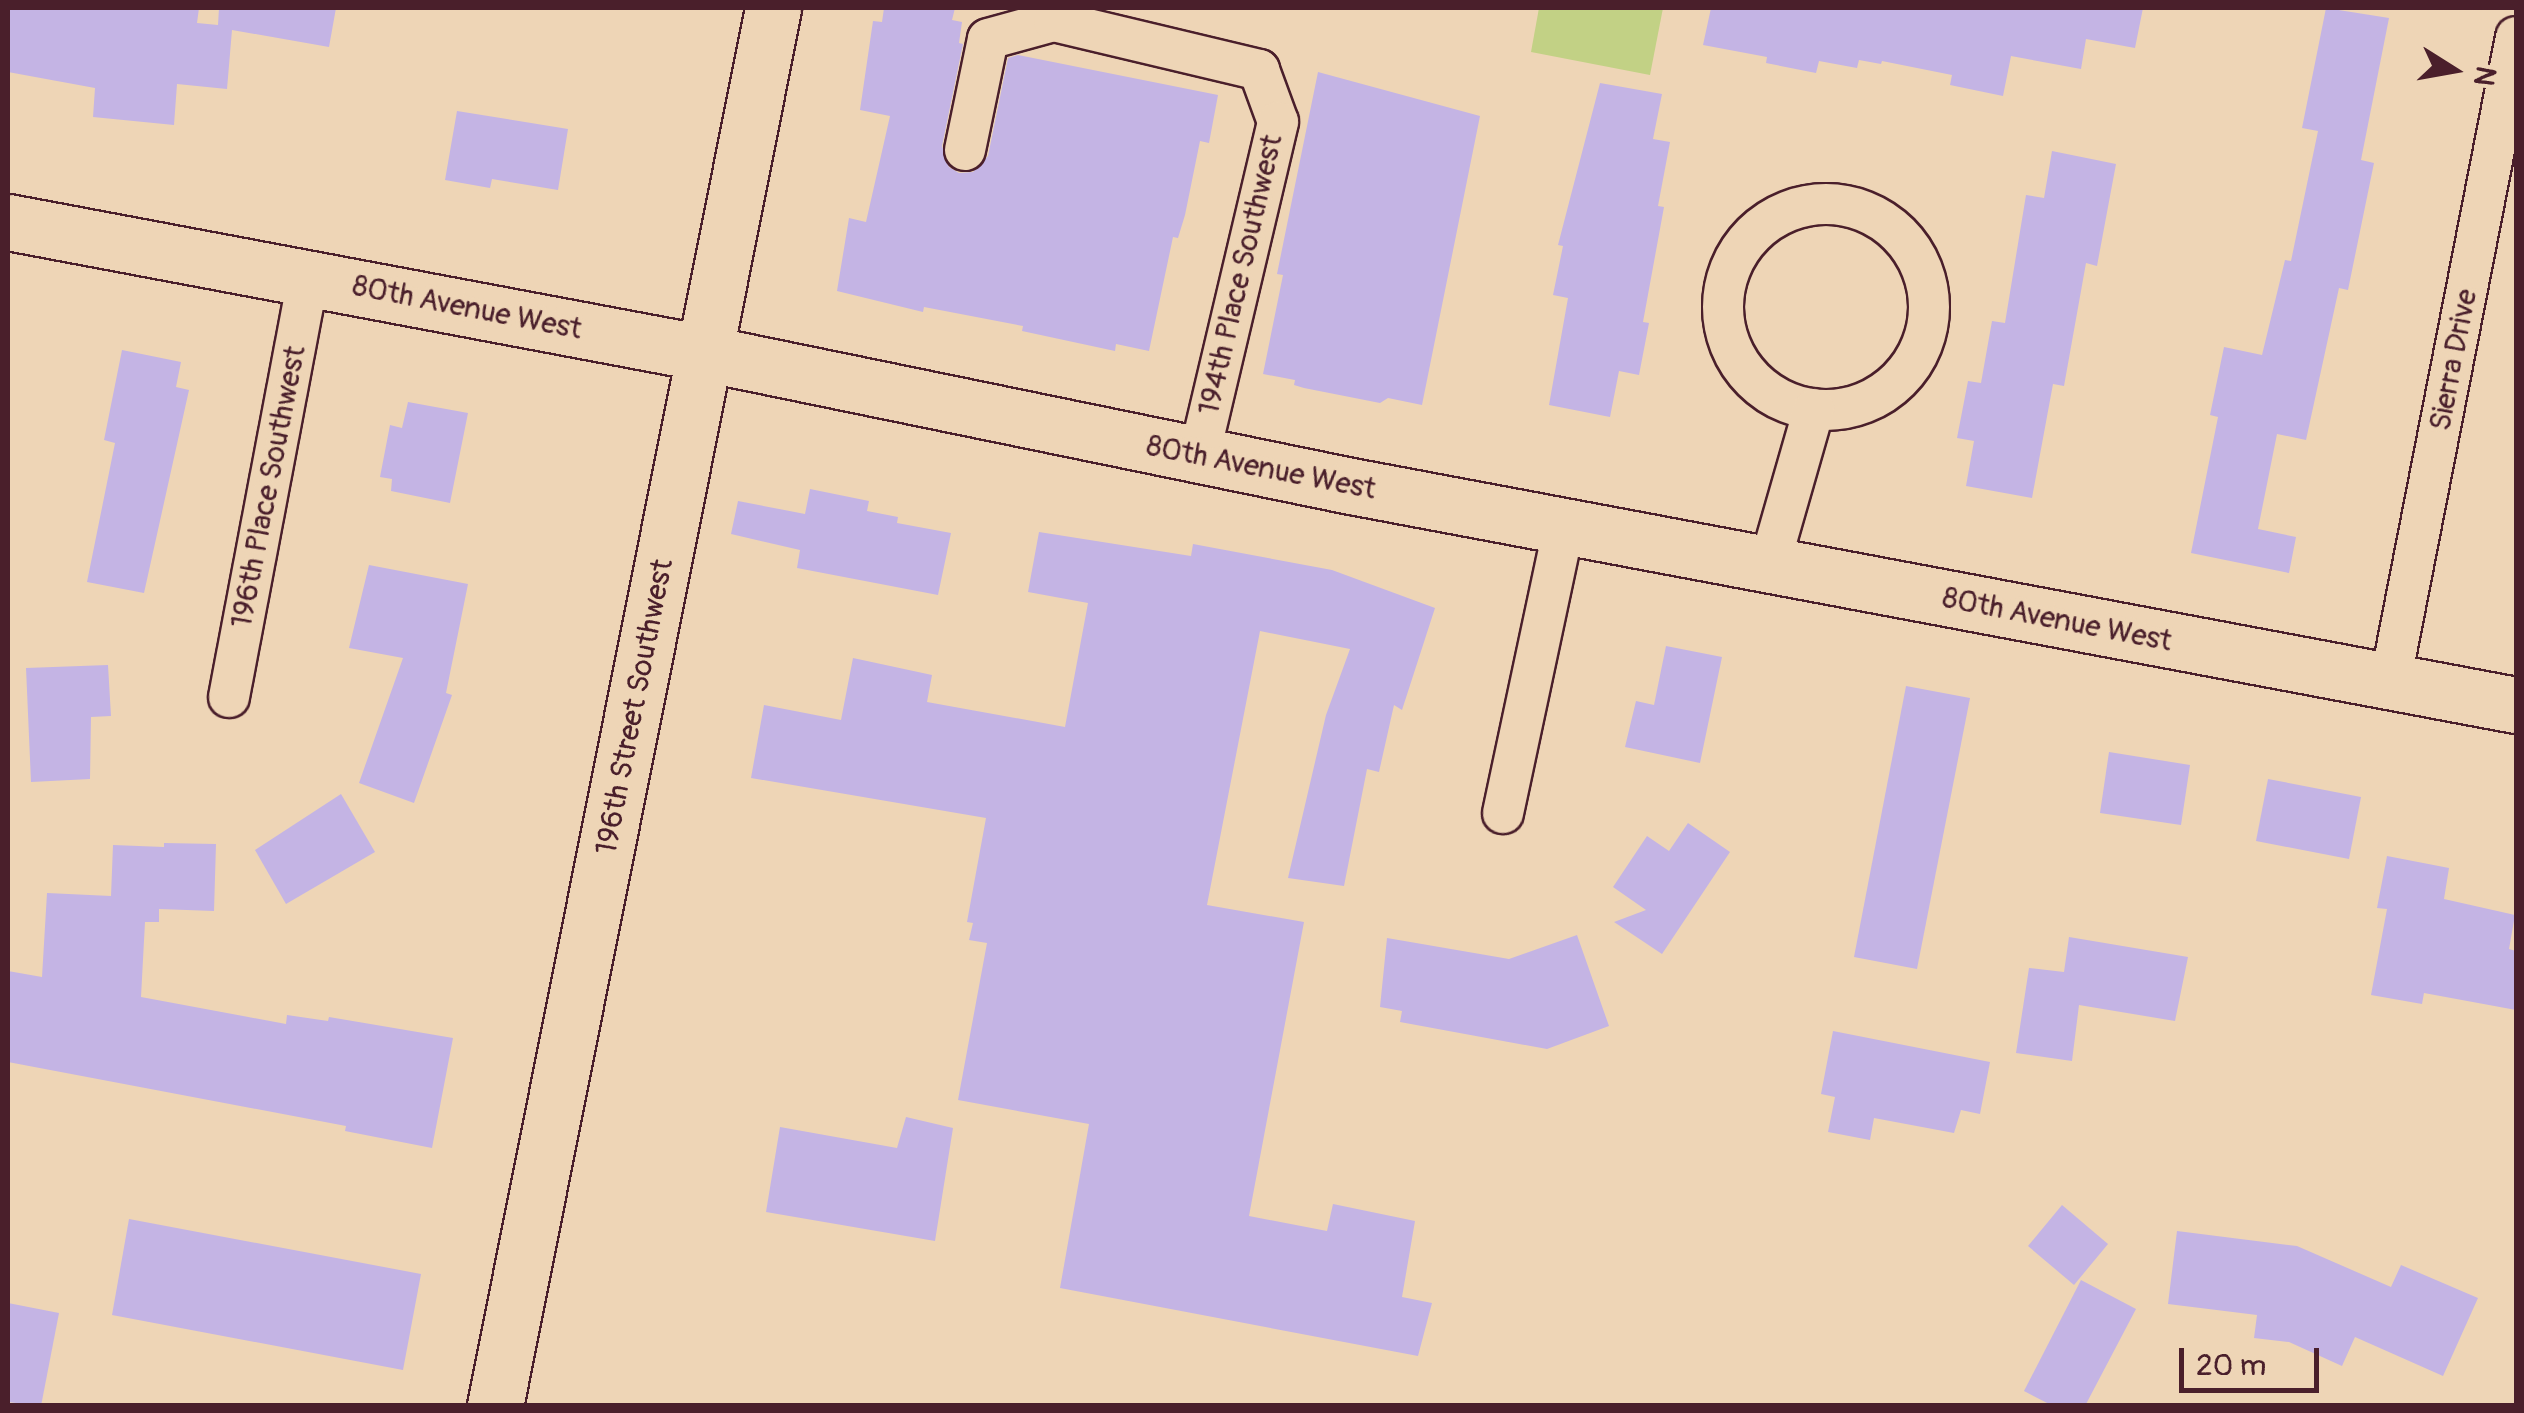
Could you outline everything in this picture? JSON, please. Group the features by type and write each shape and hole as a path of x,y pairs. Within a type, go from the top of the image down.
{"street":[{"name":"196th Street Southwest","path":"495,1406 773,8"},
{"name":"194th Place Southwest","path":"965,150 988,39 1054,21 1258,70 1278,122 1199,455"},
{"name":"Sierra Drive","path":"2390,682 2510,114 2516,37"},
{"path":"1820,203 1854,207 1884,221 1908,244 1924,275 1929,309 1922,343 1906,372 1880,395 1848,408 1814,410 1781,400 1753,380 1743,367 1733,353 1724,321 1724,287 1737,255 1758,229 1786,211 1820,203"},
{"name":"80th Avenue West","path":"8,222 704,353 1564,527 2516,705"},
{"name":"196th Place Southwest","path":"229,696 308,278"},
{"path":"1769,566 1814,410"},
{"path":"1502,813 1564,527"}],"green space":[{"path":"1539,8 1663,8 1650,75 1531,52"}],"building":[{"path":"8,8 199,8 197,23 218,25 219,8 336,8 329,47 232,30 227,89 177,84 174,125 93,117 95,88 8,72"},
{"path":"884,8 955,8 952,20 962,22 959,43 963,44 942,146 949,167 959,173 973,172 988,156 1008,58 1018,55 1218,95 1209,143 1200,141 1185,215 1178,238 1173,237 1149,351 1116,344 1115,351 1022,331 1023,326 924,307 923,312 837,291 849,218 866,222 890,116 860,110 873,21 882,22"},
{"path":"1711,8 2143,8 2135,48 2086,39 2081,69 2011,56 2003,96 1950,85 1952,75 1882,61 1881,64 1859,60 1857,68 1819,61 1816,73 1766,63 1767,57 1703,45"},
{"path":"2326,8 2389,18 2361,160 2374,163 2348,290 2339,288 2306,440 2277,434 2258,529 2296,537 2289,573 2191,553 2218,417 2210,415 2224,347 2262,355 2285,260 2291,261 2318,131 2302,128"},
{"path":"1318,72 1480,116 1422,405 1388,398 1380,403 1304,388 1294,385 1295,380 1263,374 1283,275 1277,274"},
{"path":"1600,83 1662,94 1653,139 1670,142 1658,206 1664,207 1643,322 1649,323 1639,375 1619,371 1610,417 1549,405 1568,298 1553,295 1563,246 1558,245"},
{"path":"457,111 568,129 558,190 492,179 490,188 445,180"},
{"path":"2052,151 2116,164 2097,266 2086,263 2064,386 2053,384 2032,498 1966,486 1974,441 1957,438 1968,381 1981,383 1992,321 2005,323 2026,195 2044,198"},
{"path":"122,350 181,362 176,387 189,390 144,593 87,582 115,443 104,440"},
{"path":"408,402 468,413 450,503 391,491 392,479 380,477 390,425 402,428"},
{"path":"810,489 869,501 867,511 898,517 897,523 951,533 938,595 797,568 800,550 731,534 738,501 805,514"},
{"path":"1039,532 1191,556 1193,544 1332,570 1435,608 1402,710 1394,705 1379,772 1367,769 1344,886 1288,878 1326,715 1350,649 1260,631 1207,905 1304,922 1249,1216 1327,1231 1333,1204 1415,1221 1402,1297 1432,1303 1418,1356 1060,1288 1089,1124 958,1100 987,943 969,940 973,923 967,922 986,818 751,778 764,705 841,720 853,658 932,675 927,702 1065,727 1088,603 1028,592"},
{"path":"369,565 468,584 446,693 452,695 414,803 359,783 403,658 349,648"},
{"path":"1666,646 1722,657 1700,763 1625,747 1636,701 1654,705"},
{"path":"108,665 111,716 91,717 90,779 31,782 26,668"},
{"path":"1906,686 1970,698 1917,969 1854,957"},
{"path":"2109,752 2190,765 2181,825 2100,813"},
{"path":"2268,779 2361,797 2349,859 2256,841"},
{"path":"341,794 375,852 286,904 255,850"},
{"path":"1688,823 1730,852 1662,954 1614,922 1646,910 1613,887 1647,836 1669,851"},
{"path":"164,843 216,844 214,911 159,909 159,922 145,922 141,997 286,1024 287,1015 328,1021 329,1017 453,1038 432,1148 345,1131 346,1126 8,1062 8,971 42,977 47,893 111,896 113,845 164,847"},
{"path":"2387,856 2449,868 2444,899 2515,915 2509,949 2516,951 2516,1010 2424,993 2422,1004 2371,995 2387,909 2377,908"},
{"path":"1577,935 1609,1026 1547,1049 1400,1022 1402,1011 1380,1007 1387,938 1509,959"},
{"path":"2069,937 2188,957 2175,1021 2079,1005 2072,1061 2016,1053 2029,968 2064,972"},
{"path":"1833,1031 1990,1062 1980,1114 1961,1110 1954,1133 1874,1118 1870,1140 1828,1132 1835,1097 1821,1094"},
{"path":"906,1117 953,1128 935,1241 766,1212 780,1127 897,1148"},
{"path":"2062,1205 2108,1244 2074,1285 2028,1246"},
{"path":"129,1219 421,1274 403,1370 112,1315"},
{"path":"2177,1231 2297,1246 2391,1287 2401,1265 2478,1298 2443,1376 2355,1337 2342,1366 2289,1342 2254,1338 2257,1315 2168,1304"},
{"path":"2081,1280 2136,1309 2085,1406 2053,1406 2024,1391"},
{"path":"8,1303 59,1313 41,1406 8,1402"}]}
